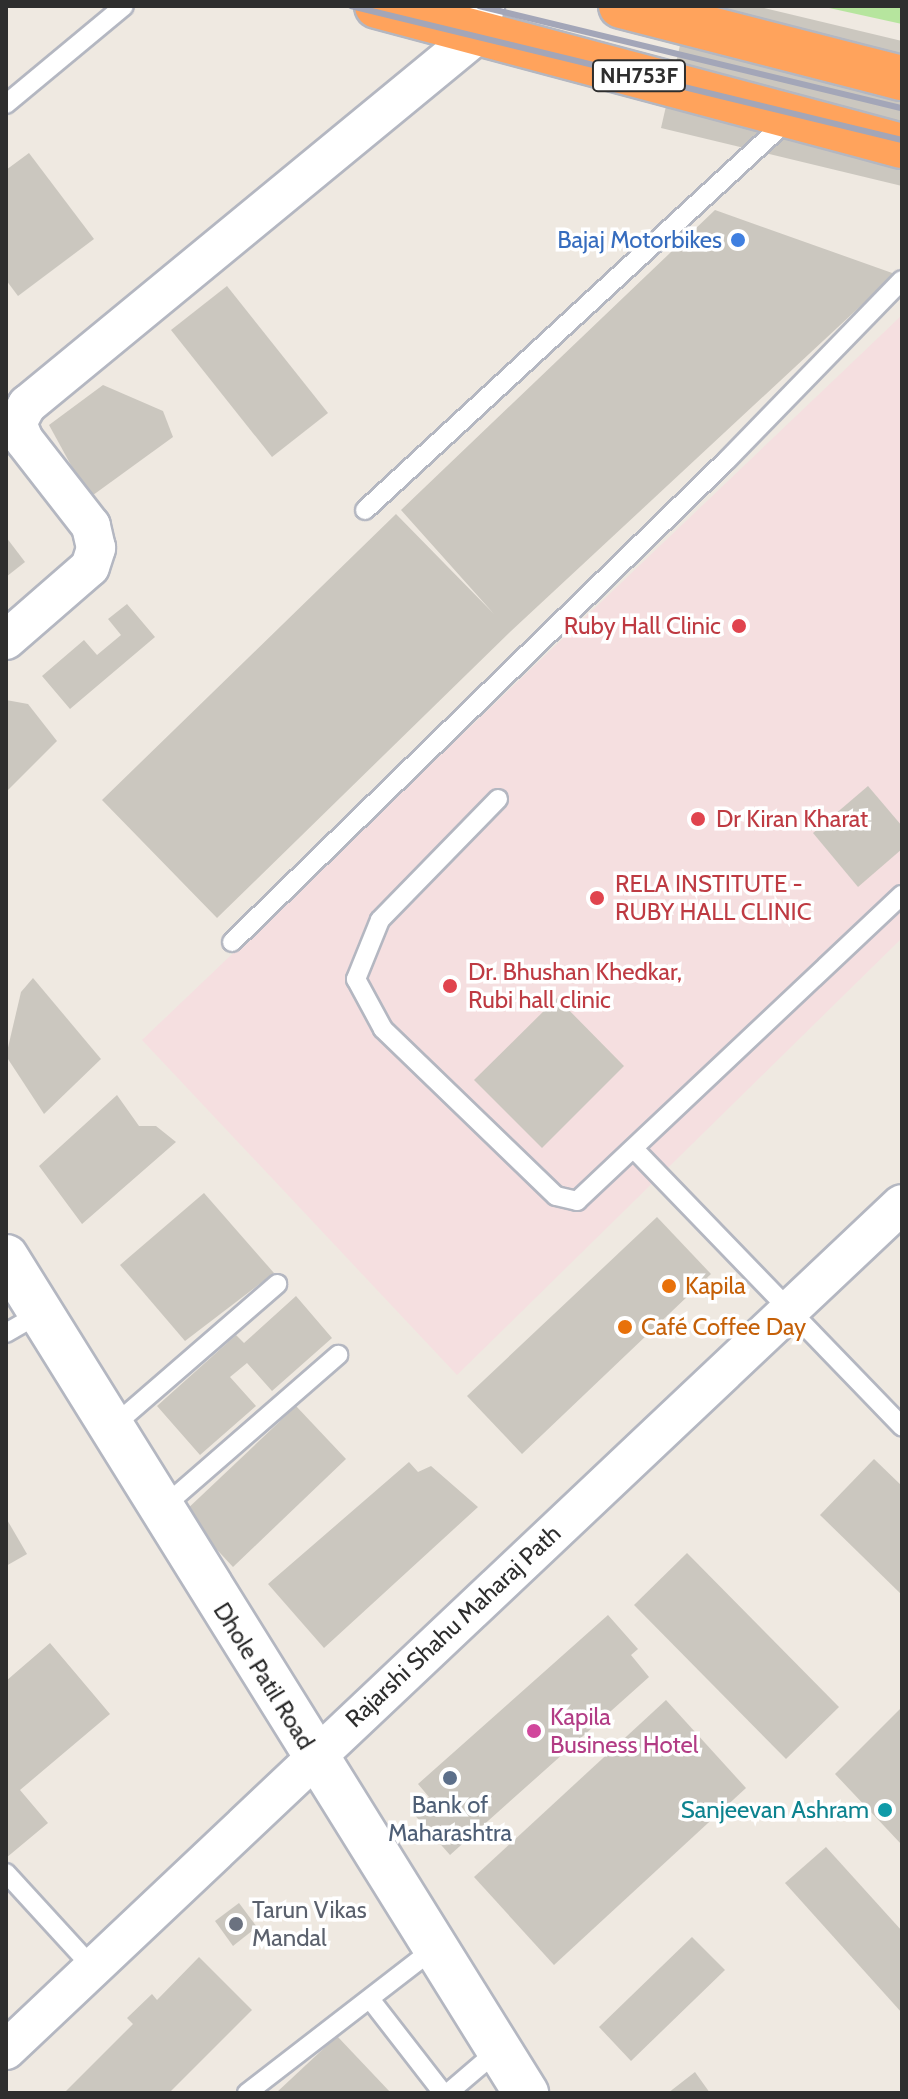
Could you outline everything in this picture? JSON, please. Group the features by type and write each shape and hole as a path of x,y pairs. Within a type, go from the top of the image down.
{"highway":[{"name":"NH753F","path":"377,6 482,19 792,116 902,146"},
{"name":"NH753F","path":"621,6 902,78"}],"street":[{"path":"6,640 90,567 96,548 91,526 24,440 17,423 27,405 482,19"},
{"name":"Rajarshi Shahu Maharaj Path","path":"6,2050 902,1204"},
{"name":"Dhole Patil Road","path":"6,1257 23,1323 111,1428 496,2052 526,2093"}],"lane":[{"path":"6,104 124,6"},
{"path":"365,510 792,116"},
{"path":"232,942 727,460 902,280"},
{"path":"498,799 380,920 356,979 383,1029 556,1196 577,1201 636,1151 902,895"},
{"path":"636,1151 792,1308 902,1426"},
{"path":"111,1428 277,1284"},
{"path":"161,1509 338,1355"},
{"path":"6,1873 92,1967"},
{"path":"247,2093 433,1949"},
{"path":"370,1999 445,2093 496,2052"}],"shaded area":[{"name":"Ruby Hall Clinic","path":"902,315 902,938 457,1375 142,1040"}],"green space":[{"path":"820,6 902,6 902,24"}],"building":[{"path":"689,6 756,6 902,41 902,186 661,128"},
{"path":"29,153 94,239 18,296 6,280 6,170"},
{"path":"715,210 895,274 510,632 217,918 102,800 396,514 494,614 401,510"},
{"path":"227,286 328,413 272,457 171,330"},
{"path":"103,385 163,411 173,437 89,498 49,425"},
{"path":"6,537 25,562 6,577"},
{"path":"127,604 155,637 70,709 42,676 84,640 97,655 121,635 108,619"},
{"path":"6,700 28,704 57,741 6,792"},
{"path":"868,786 902,826 902,849 858,887 813,833"},
{"path":"33,978 101,1059 44,1114 6,1056 21,992"},
{"path":"557,998 624,1066 542,1148 474,1080"},
{"path":"117,1095 139,1126 156,1126 176,1142 82,1224 39,1166"},
{"path":"204,1193 274,1273 185,1341 120,1265"},
{"path":"657,1217 711,1274 522,1454 467,1396"},
{"path":"296,1296 332,1338 272,1391 247,1363 230,1377 256,1406 200,1455 157,1406 236,1335 244,1343"},
{"path":"296,1406 346,1459 233,1567 183,1513"},
{"path":"874,1459 902,1486 902,1595 820,1515"},
{"path":"409,1462 418,1472 431,1466 478,1507 324,1648 268,1584"},
{"path":"6,1518 27,1554 6,1566"},
{"path":"687,1553 839,1707 786,1759 634,1605"},
{"name":"Kapila Business Hotel","path":"608,1615 638,1649 631,1655 649,1677 450,1855 412,1812 429,1797 418,1784"},
{"path":"50,1643 110,1714 20,1790 48,1823 6,1858 6,1681"},
{"path":"666,1700 746,1788 554,1965 474,1877"},
{"name":"Sanjeevan Ashram","path":"902,1707 902,1845 835,1774"},
{"path":"826,1847 902,1931 902,2013 785,1883"},
{"name":"Tarun Vikas Mandal","path":"239,1903 257,1927 233,1946 215,1921"},
{"path":"692,1937 725,1970 631,2061 599,2027"},
{"path":"199,1957 252,2010 169,2093 64,2093 133,2024 127,2018 152,1994 157,2000"},
{"path":"337,2036 391,2093 276,2093"},
{"path":"695,2072 710,2093 668,2093"}],"railway":[{"path":"351,6 902,140"},
{"path":"479,6 902,108"}],"place":[{"name":"Bajaj Motorbikes","path":"738,240"},
{"name":"Ruby Hall Clinic","path":"739,626"},
{"name":"Dr Kiran Kharat","path":"698,819"},
{"name":"RELA INSTITUTE - RUBY HALL CLINIC","path":"597,898"},
{"name":"Dr. Bhushan Khedkar, Rubi hall clinic","path":"450,986"},
{"name":"Kapila","path":"669,1286"},
{"name":"Café Coffee Day","path":"625,1327"},
{"name":"Kapila Business Hotel","path":"534,1731"},
{"name":"Bank of Maharashtra","path":"450,1778"},
{"name":"Sanjeevan Ashram","path":"885,1810"},
{"name":"Tarun Vikas Mandal","path":"236,1924"}]}
